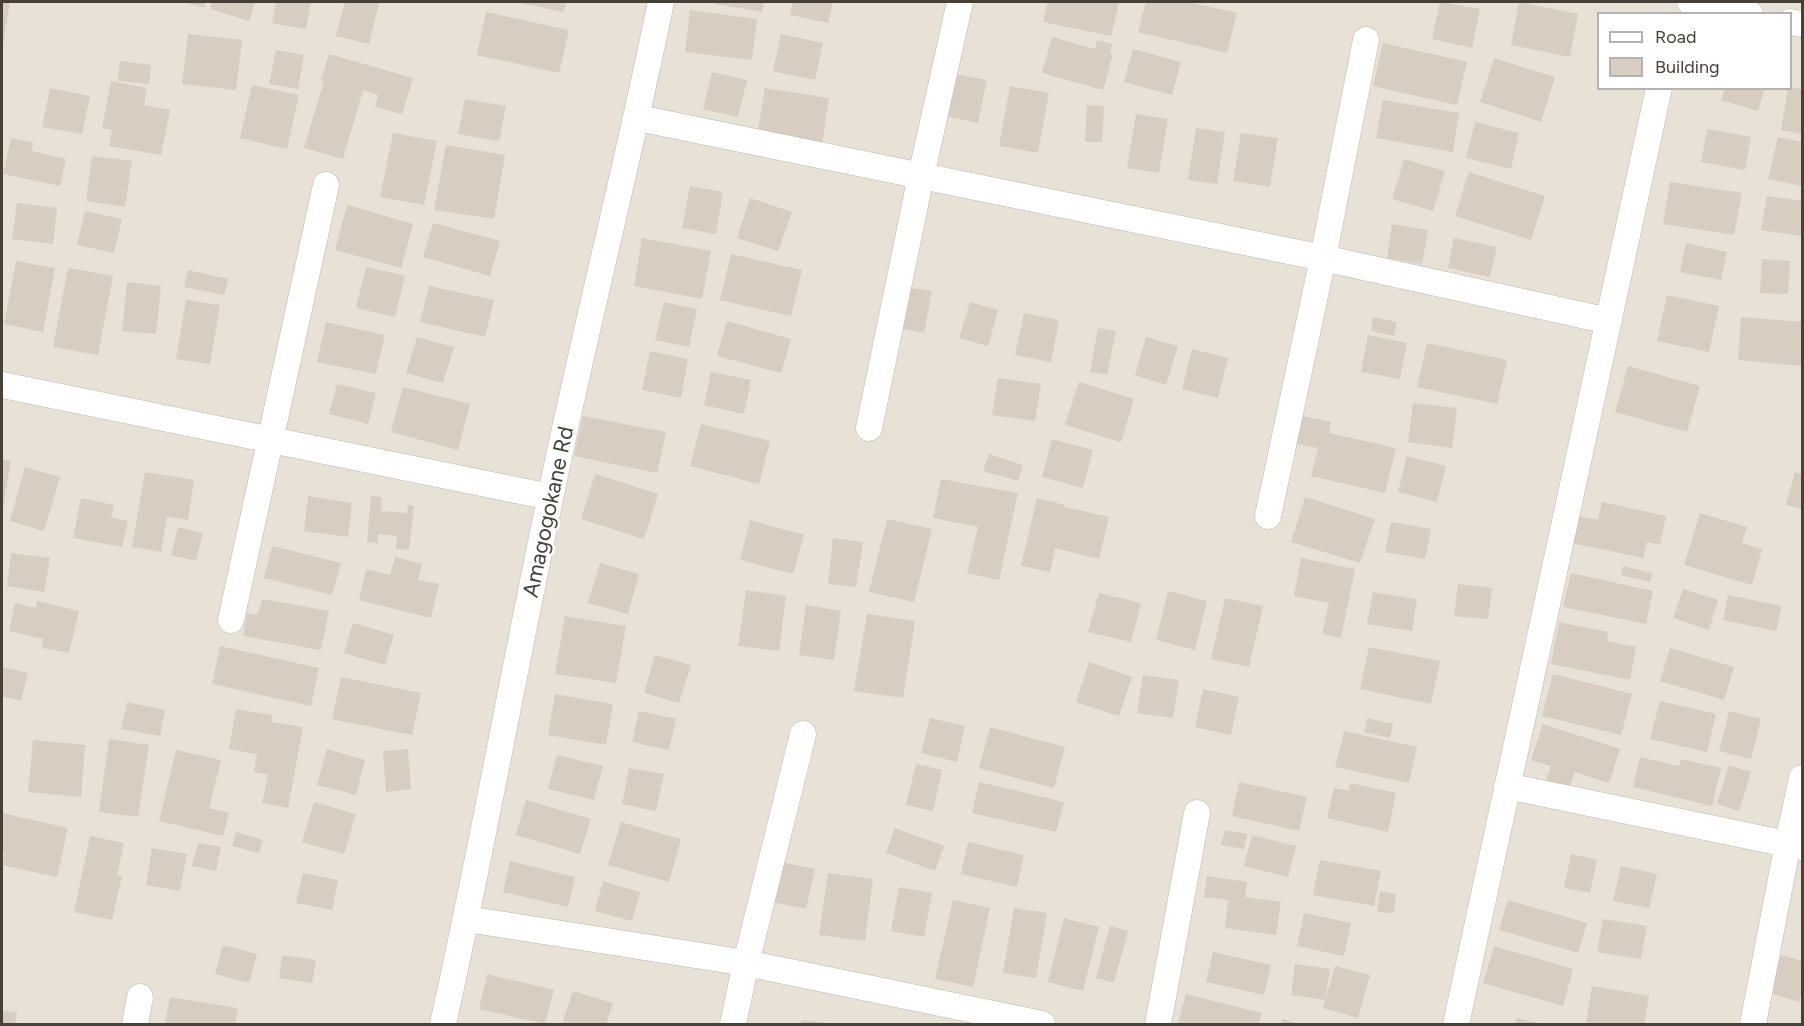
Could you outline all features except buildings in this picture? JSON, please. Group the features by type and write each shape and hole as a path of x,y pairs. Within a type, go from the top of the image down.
{"street":[{"name":"Amagogokane Rd","path":"443,1024 467,919 550,497 638,118 661,2"},
{"path":"870,428 921,176 960,2"},
{"path":"1690,2 1740,12"},
{"path":"1268,516 1323,258 1366,40"},
{"path":"1456,1024 1659,90"},
{"path":"638,118 1323,258 1610,321"},
{"path":"231,620 326,185"},
{"path":"2,385 550,497"},
{"path":"734,1024 746,963 803,734"},
{"path":"1753,1024 1795,845 1803,778"},
{"path":"1507,786 1795,845"},
{"path":"1158,1024 1197,813"},
{"path":"467,919 746,963 1042,1024"},
{"path":"135,1024 140,997"}],"shaded area":[{"path":"2,2 1802,2 1802,1024 2,1024"}]}
